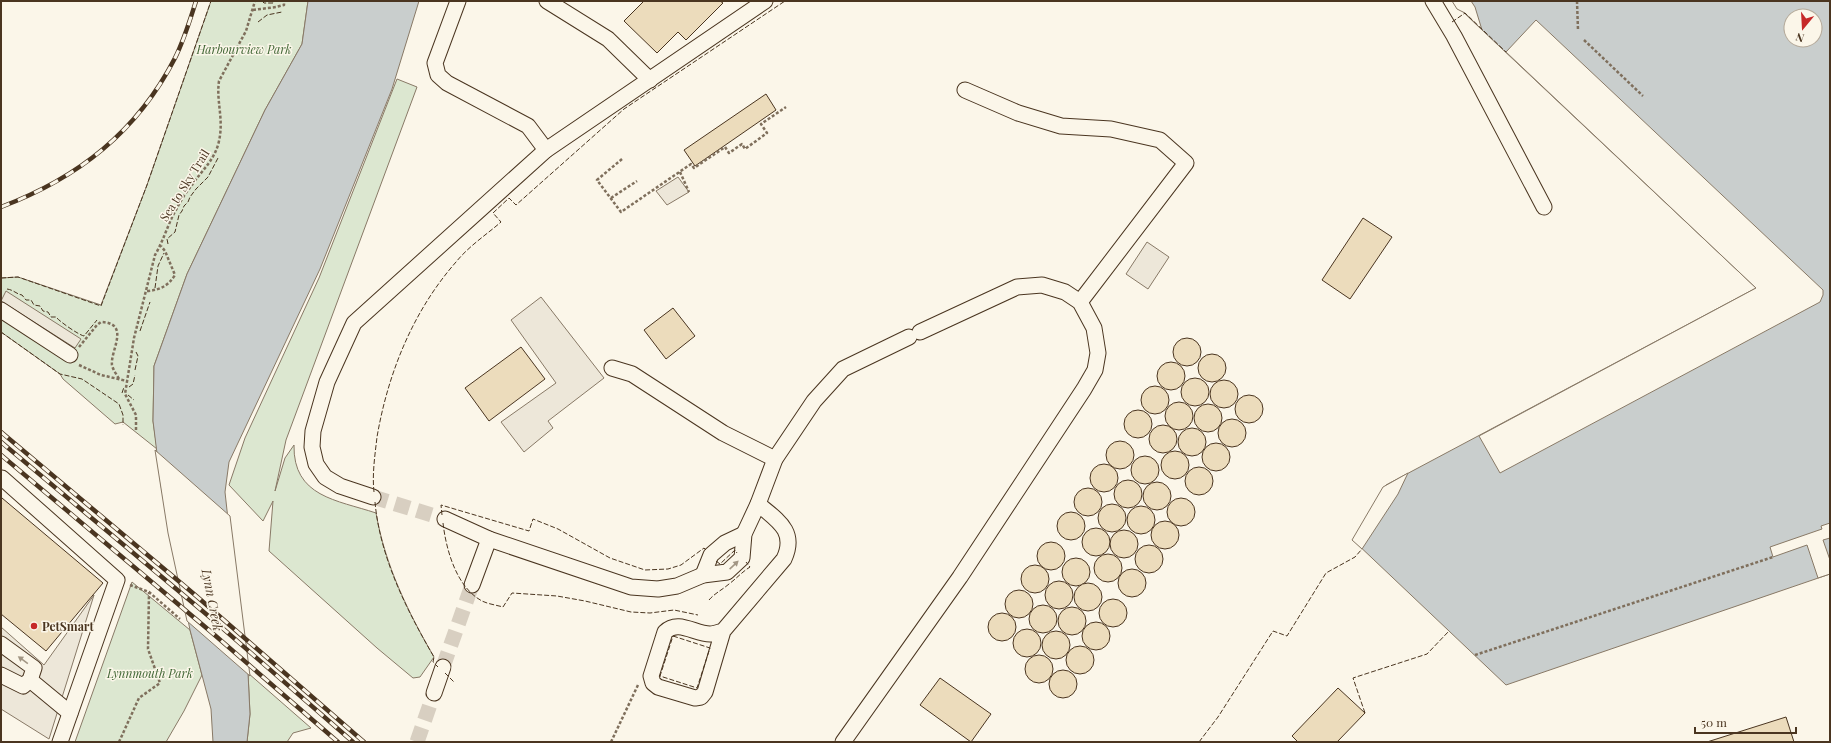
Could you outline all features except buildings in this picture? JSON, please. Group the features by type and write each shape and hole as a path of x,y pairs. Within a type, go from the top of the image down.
{"street":[{"path":"458,1 435,63 438,75 447,83 528,126 546,150"},
{"path":"547,1 608,40 650,80"},
{"path":"373,497 340,486 325,477 316,464 312,447 313,432 327,382 354,323 546,150 766,1"},
{"path":"1432,1 1454,36 1544,207"},
{"path":"965,90 1018,113 1062,126 1111,130 1160,140 1186,163 1080,302"},
{"path":"445,519 489,539 631,587 664,588 677,586 703,575 727,572 742,558 744,534 758,504 775,459 814,401 843,369 914,334 1017,287 1042,285 1065,292 1080,302 1094,328 1098,354 1095,370 960,577 843,742"},
{"path":"1,310 70,355"},
{"path":"612,368 632,374 723,433 775,459"},
{"path":"2,478 116,580 60,742"},
{"path":"723,631 710,634 678,626 669,627 665,632 651,676 653,683 658,687 695,698 701,697 705,692 723,631 784,559 789,548 788,537 780,523 758,504"},
{"path":"703,575 711,555 725,543 744,534"},
{"path":"472,585 489,539"},
{"path":"1,644 34,668 30,680 23,686 1,675"},
{"path":"434,693 443,667"},
{"path":"30,680 70,713"}],"path":[{"name":"Sea to Sky Trail","path":"136,430 136,415 125,394 134,338 147,292 155,255 161,246 168,225 177,207 215,154 221,134 222,119 218,89 219,80 246,31 255,1"},
{"path":"253,10 276,7 284,4 284,1"},
{"path":"1577,1 1578,30"},
{"path":"1584,40 1643,96"},
{"path":"622,159 597,180 620,212 691,164 694,168 725,147 728,153 742,144 744,149 767,134 761,124 786,107"},
{"path":"680,172 689,192"},
{"path":"611,198 637,181"},
{"path":"147,292 169,285 175,275 165,251 161,246"},
{"path":"119,379 112,365 116,344 116,330 109,324 101,322 76,351 74,349 69,359 84,368 119,379 127,381"},
{"path":"1474,655 1773,557"},
{"path":"116,580 149,592 180,619"},
{"path":"119,742 139,698 160,683 148,650 149,592"},
{"path":"611,742 639,682"}],"green space":[{"name":"Harbourview Park","path":"211,1 308,1 302,44 265,110 187,274 154,366 153,421 157,449 123,422 115,424 63,379 60,374 1,332 1,278 18,277 101,305 147,185"},
{"path":"397,79 417,87 286,440 275,491 285,458 294,445 296,462 301,476 309,486 320,494 376,513 391,570 415,623 434,657 420,677 413,678 377,648 269,551 273,501 263,521 229,485 245,438 319,278"},
{"name":"Lynnmouth Park","path":"132,582 190,630 202,675 166,742 75,742"},
{"path":"248,673 311,728 293,733 287,742 247,742 250,714"}],"shaded area":[{"path":"678,177 689,192 667,205 656,191"},
{"path":"1147,242 1169,257 1148,289 1126,274"},
{"path":"6,291 81,339 75,348 1,301"},
{"path":"541,297 604,378 548,421 553,428 524,452 501,422 556,383 511,320"},
{"path":"94,595 49,739 1,709 1,627 44,665"}],"water":[{"name":"Lynn Creek","path":"308,1 419,1 392,89 320,269 229,462 225,492 236,592 248,673 250,714 247,742 213,742 211,709 190,630 161,486 153,421 154,366 187,274 265,110 302,44"},
{"path":"1454,1 1830,1 1830,574 1506,685 1354,541 1386,485 1756,288 1458,7"}],"pier":[{"path":"1452,1 1471,1 1475,7 1482,30 1465,13 1457,9"},
{"path":"1536,20 1823,290 1823,295 1820,302 1500,473 1479,436 1756,288 1506,52"},
{"path":"155,450 230,516 250,676 187,621 168,533"},
{"path":"1408,473 1398,494 1362,549 1352,540 1383,487"},
{"path":"1830,523 1830,538 1823,540 1830,560 1830,574 1818,578 1807,545 1773,557 1770,547 1822,529 1821,526"}],"tunnel":[{"path":"373,497 445,519"},
{"path":"443,667 472,585"},
{"path":"417,742 434,693"}],"railway":[{"path":"1,207 55,182 80,167 124,130 143,108 160,84 175,58 196,1"},
{"path":"1,432 194,594 364,742"},
{"path":"1,442 212,619 353,742"},
{"path":"1,455 210,631 338,742"}],"fence":[{"path":"1,278 18,277 101,306 147,185 211,1"},
{"path":"262,1 264,3 273,3 273,1"},
{"path":"374,492 373,478 377,437 388,390 395,366 404,344 427,301 456,262 466,251 501,222 493,213 509,198 516,205 624,109 785,1"},
{"path":"258,22 267,15 282,12"},
{"path":"1452,22 1465,13 1506,52"},
{"path":"168,244 167,239 175,232 179,215 184,206 196,189 208,177 218,158"},
{"path":"155,288 158,266 164,253"},
{"path":"7,289 22,295 26,300 31,300 34,305 40,306 43,311 48,312 51,317 56,317 61,322 84,336 97,320"},
{"path":"140,331 150,302"},
{"path":"1,332 60,374 82,379 119,404 123,415 123,425"},
{"path":"135,370 138,356 136,352"},
{"path":"129,387 133,384 135,375"},
{"path":"122,393 124,387"},
{"path":"128,395 134,400"},
{"path":"375,502 382,543 388,563 404,601 434,657 433,662 438,667"},
{"path":"442,515 441,505 529,531 533,519 558,529 610,558 645,570 668,569 681,565 704,548 706,550"},
{"path":"443,523 450,555 459,577 465,587 473,595 484,602 503,607 512,593 557,596 631,612 650,613 674,610 698,615"},
{"path":"1199,742 1218,717 1273,631 1287,636 1326,573 1355,557 1362,549"},
{"path":"716,561 720,564 735,550 737,553"},
{"path":"709,600 750,567 746,562"},
{"path":"1365,713 1353,678 1427,654 1449,631"},
{"path":"673,636 710,648 697,688 660,676 673,636"},
{"path":"445,673 454,682"}],"place":[{"name":"PetSmart","path":"34,626"}]}
